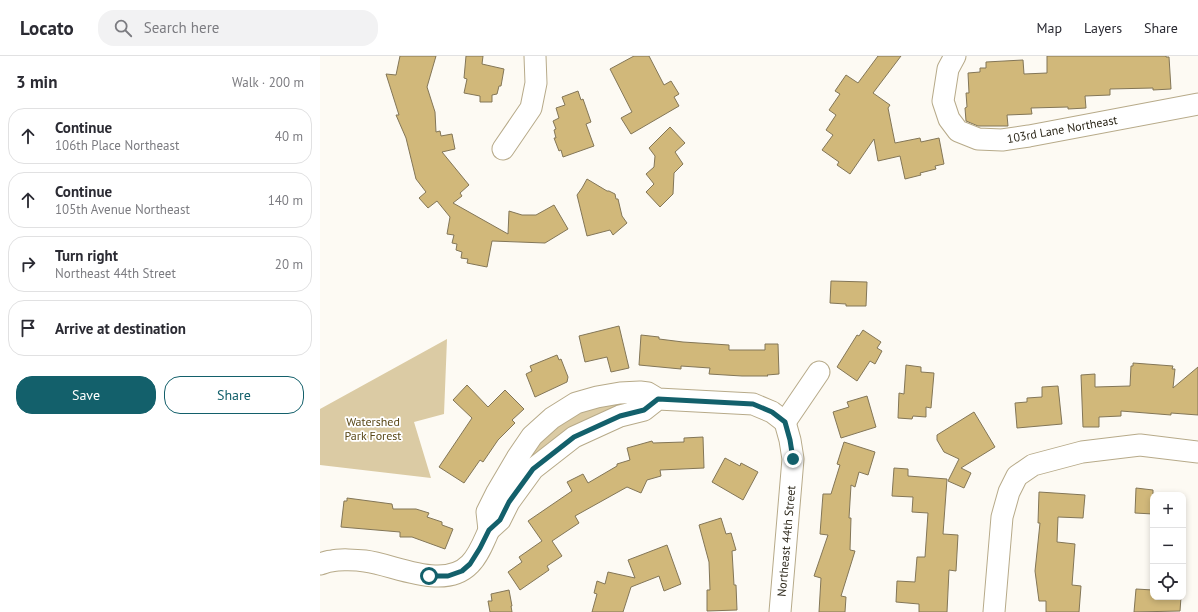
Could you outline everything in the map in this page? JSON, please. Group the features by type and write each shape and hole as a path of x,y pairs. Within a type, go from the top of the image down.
{"street":[{"path":"503,149 530,108 536,83 535,56"},
{"name":"103rd Lane Northeast","path":"955,56 948,69 943,101 950,119 958,131 978,139 1002,140 1029,136 1198,104"},
{"path":"489,530 488,512 497,492 532,436 552,418 576,404 596,396 640,392 648,393 658,399 753,404 772,412 785,422 819,372"},
{"path":"320,564 333,560 365,561 429,576 448,576 462,571 470,564 489,530 500,520 509,502 533,469 574,437 620,416 644,410 658,399"},
{"name":"Northeast 44th Street","path":"780,612 793,459 785,422"},
{"path":"994,612 1002,517 1009,492 1017,476 1032,465 1082,452 1140,445 1198,452"}],"green space":[{"name":"Watershed Park Forest","path":"447,339 444,414 414,422 431,478 320,465 320,409"},
{"path":"639,399 505,487 533,444 584,407"}],"building":[{"path":"400,56 436,56 427,87 435,112 436,132 440,131 441,136 452,134 455,149 442,152 469,185 460,193 462,196 453,203 508,234 509,211 522,215 536,215 554,205 568,229 545,243 492,241 487,267 467,263 468,259 461,258 462,252 456,250 457,244 452,243 454,235 447,234 450,217 437,201 428,208 419,198 426,192 416,179 406,138 396,115 399,115 386,74 396,75"},
{"path":"466,56 483,56 482,64 504,69 501,86 499,86 497,94 492,95 492,102 480,102 480,96 464,93 467,79 464,78"},
{"path":"634,56 649,56 664,85 671,81 679,94 674,97 679,106 631,134 621,118 632,112 610,69"},
{"path":"878,56 901,56 873,93 890,105 888,108 895,143 920,138 921,142 939,138 944,164 935,166 936,169 905,179 900,156 878,161 874,139 850,174 837,165 839,162 822,150 833,135 826,130 836,115 829,110 840,94 835,91 846,75 858,83"},
{"path":"1047,56 1166,56 1169,57 1171,89 1110,89 1110,95 1085,96 1086,108 1031,108 1032,114 1007,115 1008,126 978,126 966,121 966,93 969,93 968,73 980,72 980,68 986,68 986,62 1023,60 1024,74 1047,73"},
{"path":"578,91 581,100 583,99 591,122 586,124 594,146 563,157 554,138 556,138 554,130 556,129 553,121 559,118 556,108 565,105 562,97"},
{"path":"670,127 685,143 675,152 683,164 674,173 673,194 660,207 646,192 654,184 646,174 654,167 655,156 649,148"},
{"path":"587,179 615,194 616,199 618,199 622,216 627,223 613,235 610,230 587,236 577,195"},
{"path":"831,281 867,282 866,306 846,306 846,304 830,303"},
{"path":"619,326 629,368 611,372 607,357 585,362 579,336"},
{"path":"863,330 881,342 877,348 882,351 875,364 870,361 857,381 837,367 857,335 859,336"},
{"path":"641,335 683,342 729,345 729,350 765,350 765,344 778,344 779,374 767,375 768,376 742,376 709,374 710,368 681,366 681,369 639,365"},
{"path":"557,355 559,360 561,359 568,377 567,382 535,397 526,374 532,371 530,366"},
{"path":"1133,363 1173,366 1172,369 1175,369 1173,388 1198,367 1198,415 1171,413 1171,415 1121,411 1121,416 1099,417 1099,427 1083,427 1081,375 1095,374 1095,387 1130,386 1131,366 1133,366"},
{"path":"906,365 921,367 921,372 934,373 931,408 926,407 926,417 913,416 912,419 898,418 899,393 904,394"},
{"path":"467,385 488,407 505,390 524,409 512,420 515,423 498,440 483,462 480,460 464,483 439,467 472,418 453,400"},
{"path":"1058,386 1062,424 1017,428 1015,403 1027,402 1027,398 1042,397 1042,387"},
{"path":"867,396 876,427 841,438 833,412 849,407 847,402"},
{"path":"974,412 995,447 961,468 971,473 964,488 948,481 959,459 944,452 937,440 937,435"},
{"path":"703,437 704,468 660,470 661,476 647,480 641,493 627,487 575,516 579,523 552,541 562,556 547,566 549,570 520,590 508,572 522,562 519,557 542,541 528,521 572,491 567,482 583,474 588,483 617,466 617,464 630,460 627,448 652,441 653,443 684,442 684,438"},
{"path":"844,442 875,452 868,475 859,472 855,487 851,485 849,518 851,518 850,550 855,551 841,596 846,597 845,612 819,612 821,578 814,576 828,535 820,534 823,494 831,494 840,465 837,464"},
{"path":"725,458 740,466 741,463 758,472 743,500 712,482"},
{"path":"894,468 908,469 908,476 947,479 943,534 958,535 956,571 949,570 947,612 919,612 919,604 896,602 897,581 915,582 917,557 925,557 928,513 912,512 913,497 892,496"},
{"path":"1136,488 1153,490 1153,492 1150,492 1150,514 1135,513"},
{"path":"1039,492 1085,495 1083,518 1058,517 1057,542 1075,544 1072,585 1081,586 1079,612 1046,612 1046,601 1039,601 1035,571 1040,523 1038,523"},
{"path":"347,498 392,504 393,509 416,509 429,513 427,517 442,522 442,525 453,529 445,549 412,537 400,537 400,532 341,527 344,501 347,501"},
{"path":"721,518 726,534 731,533 736,550 732,551 737,610 707,611 707,590 710,590 709,562 699,525"},
{"path":"667,545 681,584 664,591 659,576 631,587 623,612 592,612 597,594 594,593 597,581 605,584 608,572 635,578 628,560"},
{"path":"1136,589 1150,590 1150,600 1181,600 1180,611 1134,612"},
{"path":"509,590 512,612 490,612 488,601 492,601 491,594"}],"route":[{"path":"429,576 448,576 462,571 470,564 489,530 500,520 509,502 533,469 574,437 620,416 644,410 658,399 753,404 772,412 785,422 793,459"}]}
